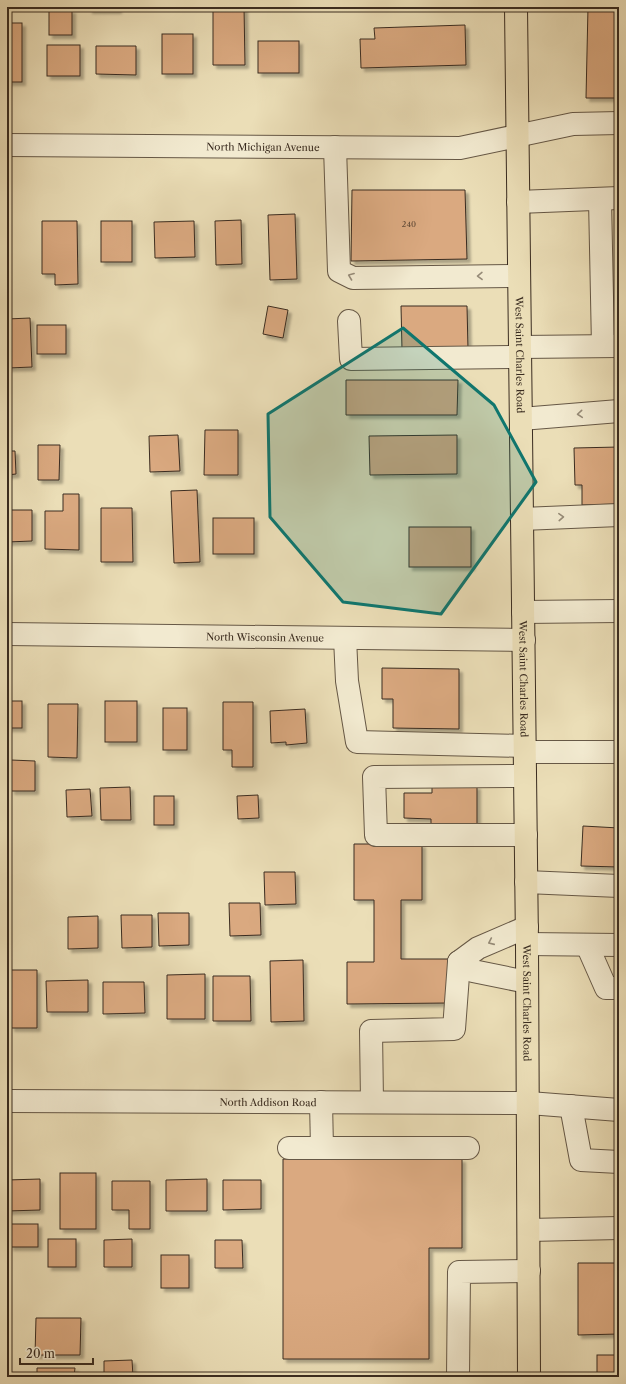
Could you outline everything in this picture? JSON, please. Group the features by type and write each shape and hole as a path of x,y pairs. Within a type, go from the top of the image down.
{"main road":[{"name":"West Saint Charles Road","path":"516,7 527,935 529,1377"}],"street":[{"name":"North Michigan Avenue","path":"7,145 460,148 573,124 619,122"},
{"path":"335,147 339,270 353,278 519,276"},
{"path":"349,321 351,359 520,352 611,346 609,198 518,202"},
{"path":"521,419 619,411"},
{"path":"522,519 619,515"},
{"path":"523,612 619,611"},
{"name":"North Wisconsin Avenue","path":"7,634 524,640"},
{"path":"345,638 347,681 357,742 619,752"},
{"path":"525,776 374,777 376,835 526,835"},
{"path":"526,882 619,886"},
{"path":"372,1102 371,1031 454,1030 459,962 478,948 527,935 587,944 619,945"},
{"path":"587,944 606,988 619,988"},
{"path":"459,962 473,971 527,982"},
{"name":"North Addison Road","path":"7,1101 528,1103 619,1110"},
{"path":"322,1102 322,1148"},
{"path":"571,1106 581,1160 619,1162"},
{"path":"289,1148 468,1148"},
{"path":"529,1230 619,1228"},
{"path":"458,1377 459,1272 529,1271"}],"highlighted area":[{"path":"403,328 494,405 536,482 441,614 343,602 270,517 268,414"}],"building":[{"path":"89,7 118,7 118,10 89,10"},
{"path":"244,7 245,65 213,65 213,8"},
{"path":"588,7 619,7 619,98 586,98"},
{"path":"49,10 72,10 72,35 49,35"},
{"path":"7,23 22,23 22,82 7,82"},
{"path":"465,25 466,65 361,68 360,39 375,39 374,28"},
{"path":"162,34 193,34 193,74 162,74"},
{"path":"258,41 299,41 299,73 258,73"},
{"path":"47,45 80,45 80,76 47,76"},
{"path":"96,46 136,46 136,75 96,74"},
{"path":"352,190 465,190 467,259 351,261"},
{"path":"295,214 297,279 270,280 268,215"},
{"path":"241,220 242,264 216,265 215,221"},
{"path":"42,221 77,221 78,284 55,285 55,274 42,274"},
{"path":"101,221 132,221 132,262 101,262"},
{"path":"194,221 195,257 155,258 154,222"},
{"path":"268,306 288,310 283,338 263,334"},
{"path":"401,306 467,306 468,349 402,350"},
{"path":"30,318 32,367 8,368 7,319"},
{"path":"37,325 66,325 66,354 37,354"},
{"path":"346,380 458,380 457,415 346,415"},
{"path":"205,430 238,430 238,475 204,475"},
{"path":"178,435 180,471 150,472 149,436"},
{"path":"457,435 457,474 370,475 369,436"},
{"path":"38,445 60,445 59,480 38,480"},
{"path":"619,447 619,504 582,505 582,485 575,485 574,448"},
{"path":"7,451 15,451 16,474 7,475"},
{"path":"197,490 200,562 174,563 171,491"},
{"path":"63,494 79,494 79,550 45,549 45,511 63,511"},
{"path":"101,508 132,508 133,562 101,562"},
{"path":"7,510 32,510 32,541 7,542"},
{"path":"213,518 254,518 254,554 213,554"},
{"path":"409,527 471,527 471,567 409,567"},
{"path":"382,668 459,669 459,729 393,728 393,699 382,699"},
{"path":"7,701 22,701 22,728 7,728"},
{"path":"105,701 137,701 137,742 105,742"},
{"path":"223,702 253,702 253,767 232,767 232,750 223,750"},
{"path":"48,704 78,704 77,758 48,757"},
{"path":"163,708 187,708 187,750 163,750"},
{"path":"305,709 307,743 286,745 286,742 271,743 270,711"},
{"path":"11,760 35,761 35,791 11,791"},
{"path":"432,786 477,786 477,828 431,828 431,819 404,818 404,793 432,793"},
{"path":"130,787 131,820 101,820 100,788"},
{"path":"90,789 92,816 67,817 66,790"},
{"path":"258,795 259,818 238,819 237,796"},
{"path":"154,796 174,796 174,825 154,825"},
{"path":"583,826 619,828 619,867 581,866"},
{"path":"354,844 422,844 422,900 401,900 401,959 448,959 448,1003 347,1004 347,962 374,962 374,900 354,900"},
{"path":"264,872 295,872 296,904 265,905"},
{"path":"229,903 260,903 261,935 230,936"},
{"path":"158,913 189,913 189,945 159,946"},
{"path":"121,915 152,915 152,947 122,948"},
{"path":"98,916 98,948 68,949 68,917"},
{"path":"303,960 304,1021 271,1022 270,961"},
{"path":"10,970 37,970 37,1028 11,1028"},
{"path":"205,974 205,1019 167,1019 167,975"},
{"path":"213,976 250,976 251,1021 213,1021"},
{"path":"88,980 88,1012 47,1012 46,981"},
{"path":"103,982 144,982 145,1013 103,1014"},
{"path":"283,1159 462,1159 462,1248 429,1248 429,1359 283,1359"},
{"path":"60,1173 96,1173 96,1229 60,1229"},
{"path":"40,1179 40,1210 7,1211 7,1180"},
{"path":"207,1179 207,1211 166,1211 166,1180"},
{"path":"223,1180 261,1180 261,1209 223,1210"},
{"path":"112,1181 150,1181 150,1229 129,1229 129,1210 112,1210"},
{"path":"10,1224 38,1224 38,1247 10,1247"},
{"path":"48,1239 76,1239 76,1267 48,1267"},
{"path":"132,1239 132,1267 104,1267 104,1240"},
{"path":"215,1240 242,1240 243,1268 215,1268"},
{"path":"161,1255 189,1255 189,1288 161,1288"},
{"path":"578,1263 619,1263 619,1334 578,1335"},
{"path":"36,1318 81,1318 80,1355 35,1355"},
{"path":"597,1355 619,1355 619,1377 597,1377"},
{"path":"132,1360 133,1377 104,1377 104,1361"},
{"path":"37,1368 75,1368 74,1377 37,1377"}]}
